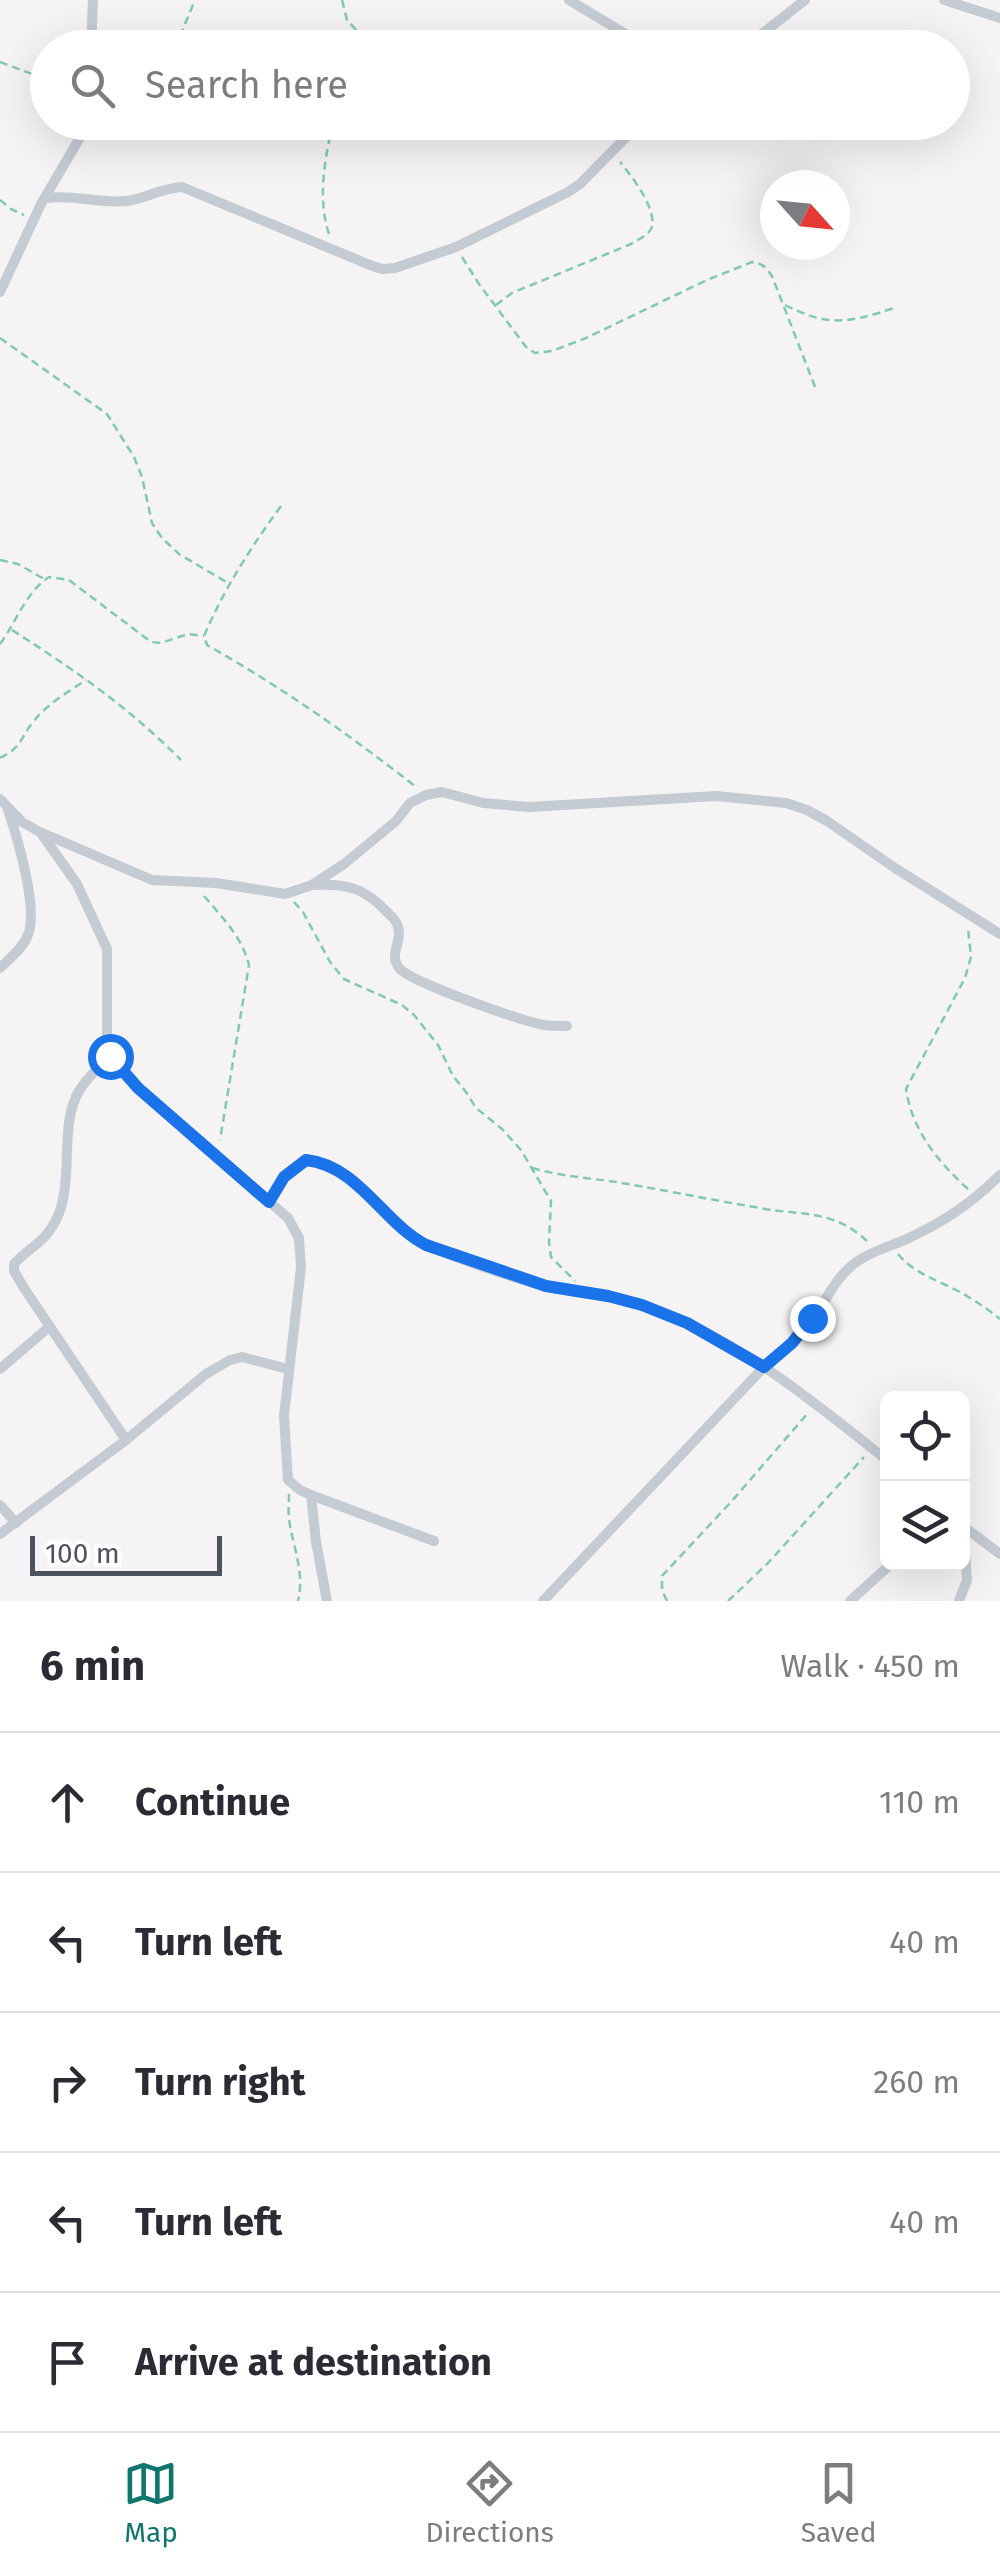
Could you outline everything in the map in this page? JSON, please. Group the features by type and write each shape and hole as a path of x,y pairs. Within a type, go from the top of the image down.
{"street":[{"path":"91,30 92,0"},
{"path":"569,0 619,30"},
{"path":"767,30 805,0"},
{"path":"944,0 1000,18"},
{"path":"0,292 79,140"},
{"path":"46,198 126,201 182,187 382,269 396,268 456,248 568,192 624,140"},
{"path":"4,804 22,822 40,832 152,880 216,883 285,894 312,885 344,864 426,794 442,792 483,803 529,807 716,796 786,804 827,821 1000,934"},
{"path":"0,968 27,938 30,927 23,858 4,804"},
{"path":"40,832 77,884 106,948 106,1042 110,1056 138,1088 288,1218 299,1238 301,1267 284,1416 288,1480 311,1495 434,1541"},
{"path":"312,885 352,887 374,898 395,920 399,932 394,954 399,969 416,979 536,1023 567,1026"},
{"path":"0,1268 14,1264 45,1239 57,1219 74,1099 110,1056"},
{"path":"269,1202 284,1177 306,1160 324,1162 353,1181 408,1236 426,1245 523,1280 626,1300 687,1323 764,1367 880,1455"},
{"path":"543,1601 764,1367 803,1331 838,1278 852,1264 955,1214 1000,1176"},
{"path":"14,1264 14,1271 126,1440"},
{"path":"0,1369 49,1326"},
{"path":"0,1534 126,1440 193,1384 230,1360 242,1357 288,1368"},
{"path":"311,1495 327,1601"},
{"path":"0,1504 16,1523"},
{"path":"970,1531 1000,1554"},
{"path":"850,1601 883,1571"},
{"path":"959,1601 966,1571"}],"path":[{"path":"183,30 196,0"},
{"path":"342,0 346,20 355,30"},
{"path":"0,62 30,73"},
{"path":"330,140 323,198 334,250"},
{"path":"496,305 512,293 647,234 652,216 646,199 612,153"},
{"path":"0,200 34,220"},
{"path":"456,248 526,347 536,352 552,351 586,338 752,262 764,266 772,276 817,392"},
{"path":"783,304 824,321 856,319 894,308"},
{"path":"0,338 108,414 134,457 152,523 162,538 179,554 230,584"},
{"path":"282,506 230,584 204,636 207,645 299,700 426,794"},
{"path":"0,560 18,564 45,580"},
{"path":"0,644 34,588 49,577 69,580 151,642 161,643 188,634 204,636"},
{"path":"11,629 88,678 180,760"},
{"path":"0,758 19,746 47,708 88,678"},
{"path":"194,883 238,938 250,965 218,1157"},
{"path":"285,894 303,912 330,962 344,978 402,1005 414,1015 438,1045 452,1076 476,1108 512,1138 552,1201 551,1257 588,1295"},
{"path":"965,912 971,941 965,978 906,1089 921,1133 934,1153 977,1197"},
{"path":"531,1168 769,1210 823,1215 858,1232 877,1251"},
{"path":"890,1246 906,1264 977,1301 1000,1320"},
{"path":"667,1601 662,1576 816,1404"},
{"path":"728,1601 768,1563 872,1448"},
{"path":"288,1480 289,1518 300,1570 298,1601"}],"route":[{"path":"110,1056 138,1088 269,1202 284,1177 306,1160 324,1162 353,1181 408,1236 426,1245 523,1280 642,1305 687,1323 764,1367 792,1343 812,1318"}]}
